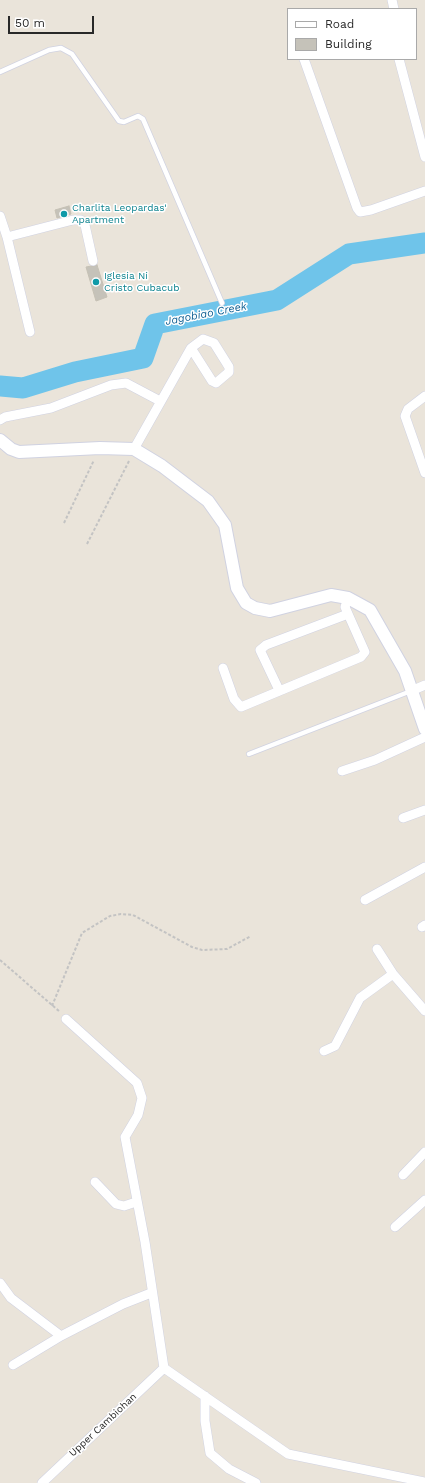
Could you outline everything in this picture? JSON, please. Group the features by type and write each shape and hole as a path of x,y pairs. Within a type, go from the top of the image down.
{"street":[{"path":"304,60 357,208 360,212 371,210 425,191"},
{"path":"399,60 425,157"},
{"path":"0,216 7,237 30,332"},
{"path":"7,237 73,220 81,220 85,225 93,262"},
{"path":"134,449 191,348 203,339 214,343 229,367 229,372 216,383 212,381 191,348"},
{"path":"0,420 5,417 51,408 111,385 126,383 160,401"},
{"path":"425,396 408,409 404,416 425,473"},
{"path":"0,440 11,449 18,452 100,448 134,449 162,466 208,501 225,525 237,588 246,603 255,608 270,611 331,595 348,598 370,610 405,671 425,729"},
{"path":"223,668 234,699 241,707 361,657 365,652 345,607 348,598"},
{"path":"279,690 260,650 266,645 348,614"},
{"path":"411,691 425,686"},
{"path":"342,771 375,760 425,737"},
{"path":"403,818 425,810"},
{"path":"365,900 425,867"},
{"path":"377,949 393,974 425,1010"},
{"path":"324,1051 336,1046 360,998 393,974"},
{"path":"66,1019 137,1083 142,1098 138,1115 125,1137 144,1242 164,1368 288,1454 425,1482"},
{"path":"403,1175 425,1153"},
{"path":"95,1182 116,1204 124,1206 136,1202"},
{"path":"395,1227 425,1200"},
{"path":"0,1283 11,1298 61,1336"},
{"path":"13,1365 61,1336 122,1304 151,1293"},
{"name":"Upper Cambiohan","path":"42,1483 164,1368"},
{"path":"205,1396 205,1421 210,1453 239,1479 256,1483"}],"lane":[{"path":"0,72 50,50 61,48 72,54 119,121 124,122 138,116 143,119 222,303"},
{"path":"249,754 411,691"}],"path":[{"path":"64,523 100,448"},
{"path":"88,544 134,449"},
{"path":"52,1006 82,933 110,916 121,914 133,915 192,947 202,950 227,949 250,936"},
{"path":"0,960 66,1019"}],"building":[{"name":"Charlita Leopardas' Apartment","path":"69,206 71,214 57,218 55,210"},
{"name":"Iglesia Ni Cristo Cubacub","path":"97,265 107,297 96,301 86,267"}],"waterway":[{"name":"Jagobiao Creek","path":"0,386 23,388 75,372 143,358 155,324 277,300 349,254 425,243"}],"place":[{"name":"Charlita Leopardas' Apartment","path":"64,214"},
{"name":"Iglesia Ni Cristo Cubacub","path":"96,282"}]}
